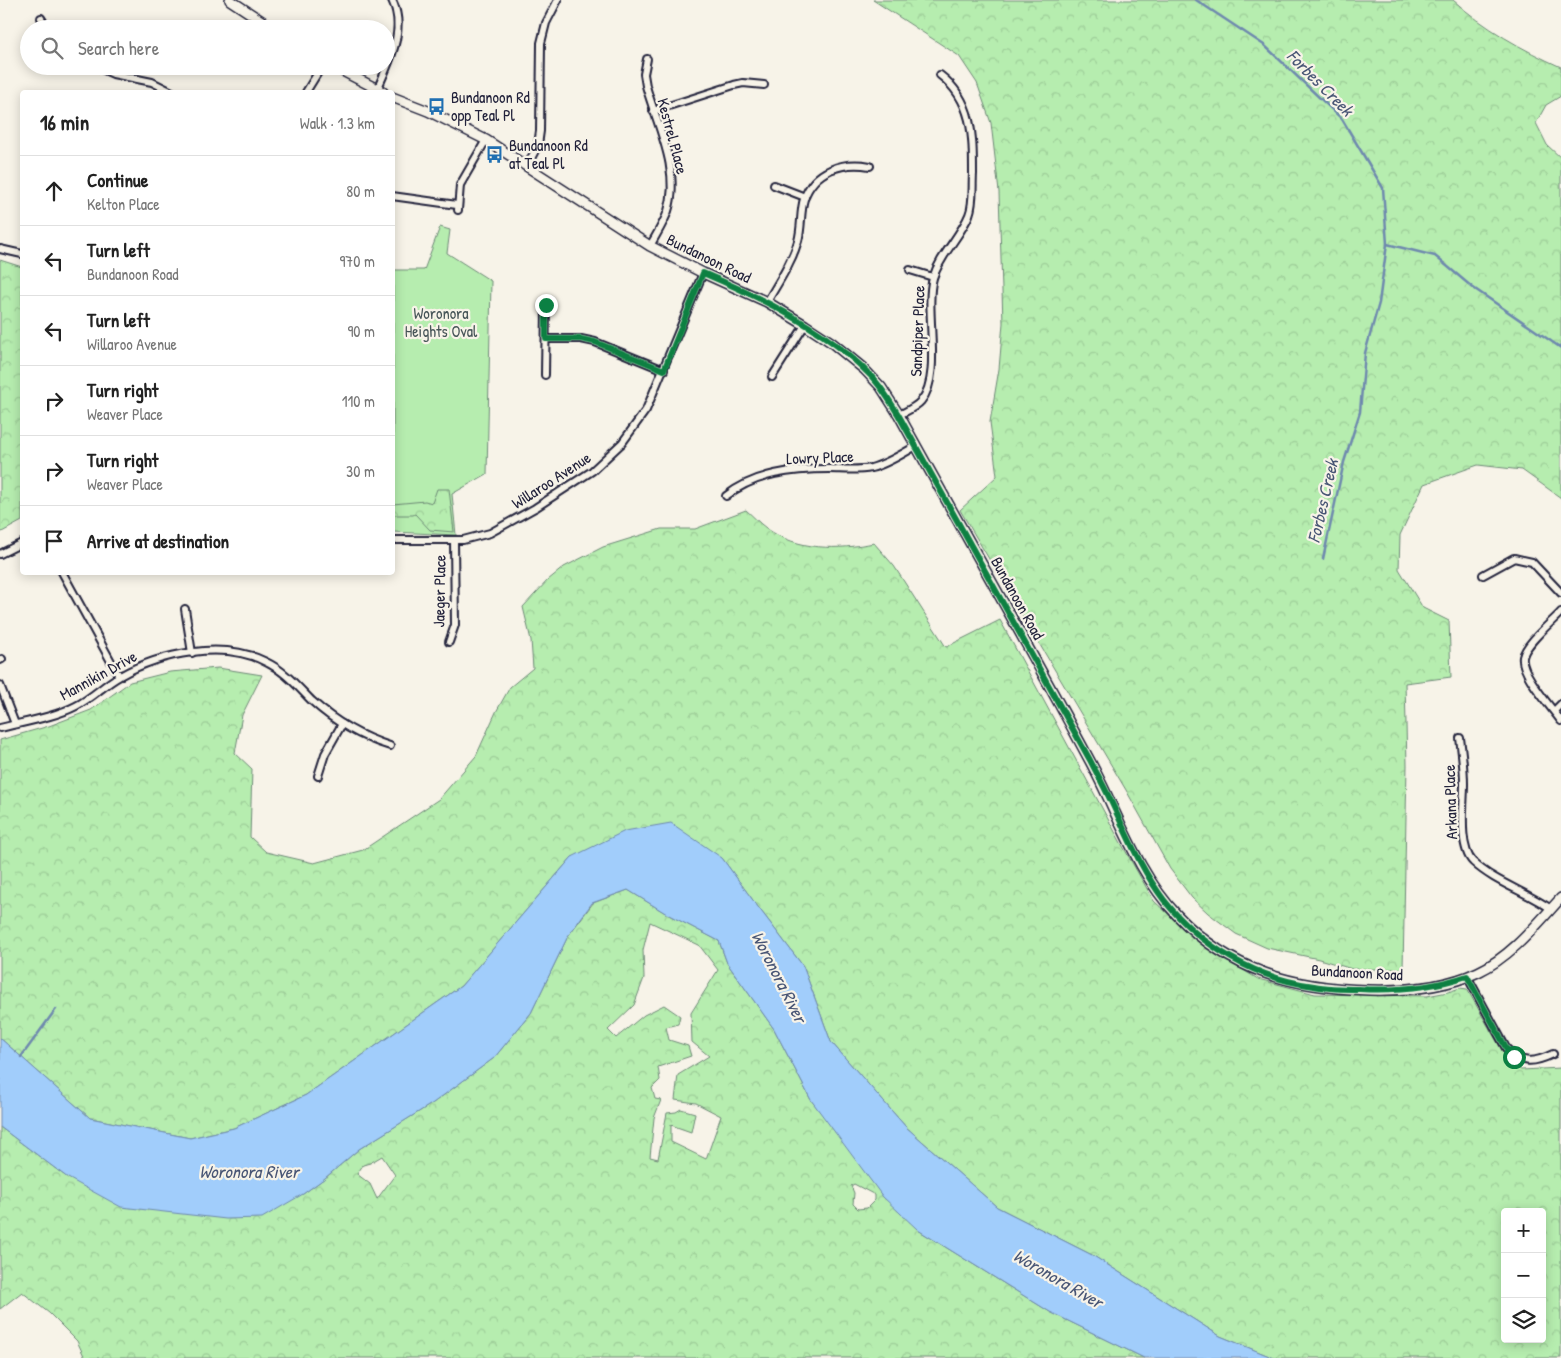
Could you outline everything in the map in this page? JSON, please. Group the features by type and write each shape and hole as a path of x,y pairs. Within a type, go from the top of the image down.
{"street":[{"path":"230,0 260,20"},
{"path":"392,0 397,18 395,45"},
{"path":"527,166 538,145 540,132 541,43 546,23 558,0"},
{"name":"Kestrel Place","path":"647,59 644,74 646,86 668,158 672,186 668,212 650,246"},
{"path":"118,75 152,82 166,90"},
{"path":"307,90 316,75"},
{"path":"350,75 378,90"},
{"path":"380,90 385,75"},
{"name":"Sandpiper Place","path":"899,416 922,400 929,388 933,277 970,213 973,148 970,123 959,94 940,75"},
{"path":"653,110 734,84 743,82 764,85"},
{"name":"Bundanoon Road","path":"395,98 428,111 486,140 650,246 767,302 805,325 864,368 881,387 916,446 1085,751 1109,796 1143,868 1164,900 1190,928 1222,952 1247,966 1279,978 1313,986 1402,990 1432,986 1467,976 1491,965 1512,950 1561,898"},
{"path":"395,197 457,208 460,185 486,140"},
{"path":"767,302 794,252 798,240 805,197 816,180 830,169 842,165 856,163 870,166"},
{"path":"774,186 805,197"},
{"path":"0,249 20,254"},
{"path":"910,270 933,277"},
{"name":"Willaroo Avenue","path":"395,540 454,540 479,536 501,528 574,485 592,472 622,443 646,410 703,273"},
{"path":"545,375 546,305"},
{"path":"772,377 805,325"},
{"path":"546,339 581,339 595,342 664,370"},
{"name":"Lowry Place","path":"726,496 746,484 787,470 859,470 878,466 916,446"},
{"name":"Jaeger Place","path":"448,642 455,625 454,540"},
{"path":"0,554 20,544"},
{"path":"1483,576 1514,558 1532,562 1561,593"},
{"path":"64,575 119,676"},
{"path":"185,609 192,652"},
{"path":"1561,612 1530,644 1523,658 1525,671 1561,721"},
{"name":"Mannikin Drive","path":"0,728 75,707 119,676 158,659 192,652 230,651 260,659 288,676 313,701 342,724 369,739 390,746"},
{"path":"0,685 15,724"},
{"path":"1554,711 1561,704"},
{"path":"318,776 324,754 342,724"},
{"name":"Arkana Place","path":"1460,738 1464,782 1464,839 1468,855 1485,871 1551,909"},
{"path":"1467,976 1506,1048 1514,1057 1533,1062 1553,1054"}],"green space":[{"path":"873,0 1453,0 1504,38 1561,67 1561,96 1546,105 1536,123 1547,145 1561,158 1561,498 1522,470 1478,465 1424,484 1400,535 1399,569 1423,608 1449,621 1451,677 1405,683 1407,765 1403,969 1352,969 1319,959 1267,948 1236,934 1192,898 1170,869 1126,790 960,510 997,476 990,422 999,369 1003,323 999,192 991,123 977,83 959,56"},
{"name":"Woronora Heights Oval","path":"440,227 450,230 447,253 491,281 487,474 452,494 456,535 395,532 395,270 424,270"},
{"path":"0,260 20,266 20,522 0,533"},
{"path":"437,489 449,489 454,532 430,530 415,514 395,515 395,504 425,501 432,503"},
{"path":"746,510 763,526 778,536 805,545 846,547 874,543 894,566 946,647 1000,620 1154,901 1203,946 1258,979 1315,994 1427,996 1460,988 1467,989 1508,1061 1521,1070 1561,1068 1561,1358 1274,1358 1220,1336 1092,1255 997,1207 906,1127 831,1042 803,966 722,858 572,857 461,986 306,1095 234,1128 190,1138 90,1118 0,1038 0,740 49,726 91,710 130,682 170,672 218,668 262,675 242,715 235,753 252,769 250,837 266,852 314,863 363,850 439,799 476,756 496,712 510,687 533,668 531,640 523,607 548,580 564,567 603,547 661,529 695,529"},
{"path":"628,890 667,914 719,941 727,963 774,1029 811,1100 918,1230 1050,1312 1144,1358 85,1358 77,1341 49,1313 22,1292 0,1309 0,1127 68,1178 303,1194 359,1149 433,1103 494,1058 531,1013 568,936 593,903","holes":["650,922 699,945 718,970 691,1013 692,1042 709,1056 678,1075 675,1100 696,1103 721,1116 706,1159 671,1142 671,1125 691,1132 695,1113 681,1109 676,1112 667,1113 658,1159 650,1157 654,1118 661,1100 655,1099 652,1088 660,1080 658,1067 691,1056 688,1046 669,1040 666,1027 678,1024 680,1016 664,1005 644,1015 616,1038 608,1030 634,1005 644,978 643,950","382,1156 395,1175 377,1199 370,1184 357,1174 363,1165","854,1184 875,1195 875,1200 867,1208 858,1209 853,1204 854,1193 851,1186"]}],"water":[{"name":"Woronora River","path":"671,823 722,858 803,966 831,1042 906,1127 997,1207 1092,1255 1220,1336 1274,1358 1144,1358 1050,1312 918,1230 883,1197 811,1100 774,1029 727,963 719,941 667,914 628,890 592,903 568,936 531,1013 494,1058 433,1103 359,1149 303,1194 262,1218 226,1219 121,1207 68,1178 0,1127 0,1038 90,1118 190,1138 234,1128 306,1095 461,986 572,857 625,831"}],"waterway":[{"name":"Forbes Creek","path":"1196,0 1264,45 1342,119 1383,188 1387,244 1379,303 1365,353 1360,412 1344,462 1323,559"},
{"name":"Forbes Creek","path":"1387,244 1435,256 1472,287 1561,348"},
{"path":"21,1057 56,1009"}],"place":[{"name":"Bundanoon Rd opp Teal Pl","path":"437,106"},
{"name":"Bundanoon Rd at Teal Pl","path":"495,154"}],"route":[{"path":"546,305 546,339 581,339 595,342 664,370 703,273 767,302 831,342 855,360 881,387 899,416 1090,760 1143,868 1164,900 1177,915 1205,940 1247,966 1279,978 1313,986 1402,990 1432,986 1467,976 1506,1048 1514,1057"}]}
